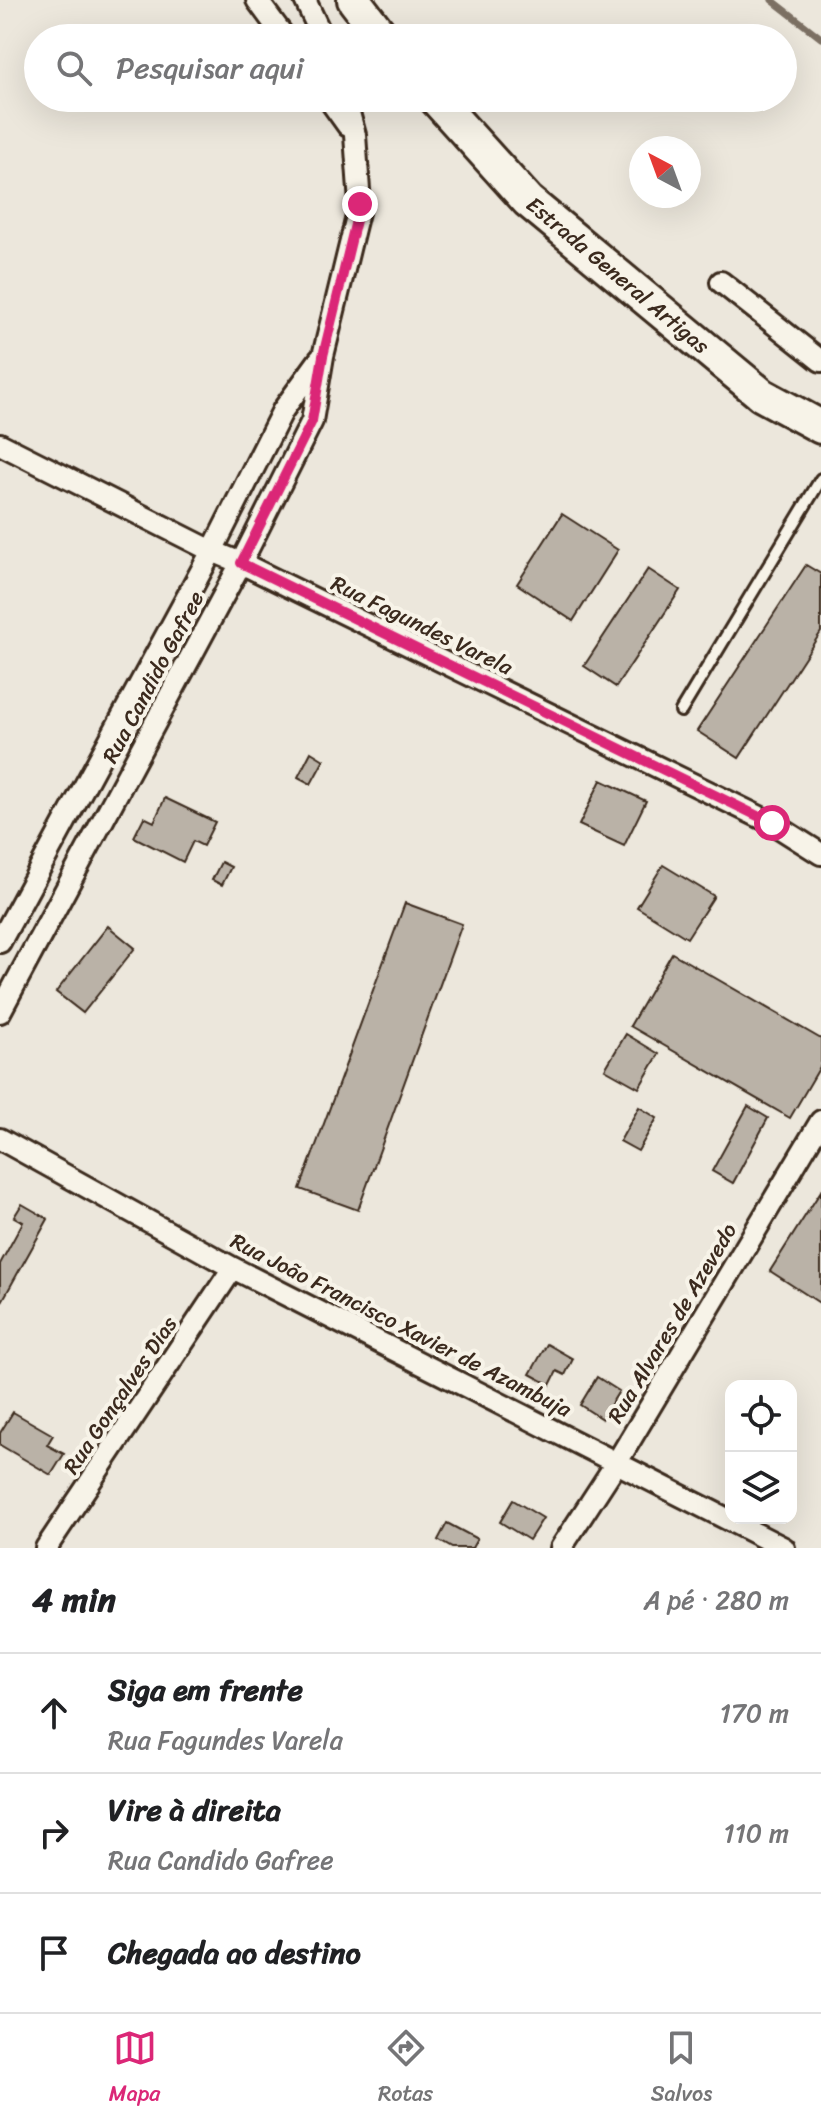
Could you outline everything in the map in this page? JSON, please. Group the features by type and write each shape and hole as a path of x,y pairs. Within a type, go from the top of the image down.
{"main road":[{"path":"354,0 372,24"},
{"name":"Estrada General Artigas","path":"448,112 528,201 762,395 821,427"}],"street":[{"path":"257,0 275,24"},
{"path":"305,0 316,24"},
{"path":"338,112 355,135"},
{"name":"Rua Candido Gafree","path":"0,1012 241,563 312,421 323,356 360,204 355,135 349,112"},
{"path":"721,282 821,361"},
{"name":"Rua Candido Gafree","path":"0,942 212,551 283,410 323,356"},
{"name":"Rua Fagundes Varela","path":"0,444 212,551 772,823 821,854"},
{"name":"Rua Alvares de Azevedo","path":"561,1548 617,1462 821,1121"},
{"name":"Rua João Francisco Xavier de Azambuja","path":"0,1139 233,1268 784,1548"},
{"name":"Rua Gonçalves Dias","path":"46,1548 233,1268"}],"lane":[{"path":"681,711 821,479"}],"building":[{"path":"562,514 618,550 573,621 517,584"},
{"path":"806,565 821,574 821,632 739,758 697,731"},
{"path":"648,569 680,590 616,687 584,666"},
{"path":"311,752 324,760 311,784 298,777"},
{"path":"601,780 646,801 624,846 579,825"},
{"path":"165,798 215,822 203,846 193,841 183,862 134,837 144,817 154,822"},
{"path":"221,862 231,867 222,885 212,880"},
{"path":"663,865 714,896 687,938 637,907"},
{"path":"405,903 462,924 358,1210 300,1189"},
{"path":"108,926 135,948 83,1013 56,992"},
{"path":"672,953 821,1039 821,1065 790,1118 630,1026"},
{"path":"626,1034 659,1054 639,1088 605,1069"},
{"path":"748,1106 768,1118 733,1183 712,1171"},
{"path":"639,1107 657,1118 638,1151 620,1141"},
{"path":"821,1191 821,1304 770,1271"},
{"path":"22,1204 48,1219 0,1305 0,1264 23,1222 14,1217"},
{"path":"547,1344 573,1359 565,1375 557,1371 550,1385 530,1374"},
{"path":"597,1377 619,1391 602,1419 580,1405"},
{"path":"13,1412 53,1435 47,1445 64,1454 51,1475 0,1445 0,1433"},
{"path":"513,1500 543,1518 529,1540 500,1522"},
{"path":"447,1523 477,1539 472,1548 452,1548 438,1540"}],"waterway":[{"path":"772,0 821,38"}],"route":[{"path":"360,204 323,356 312,421 241,563 772,823"}]}
